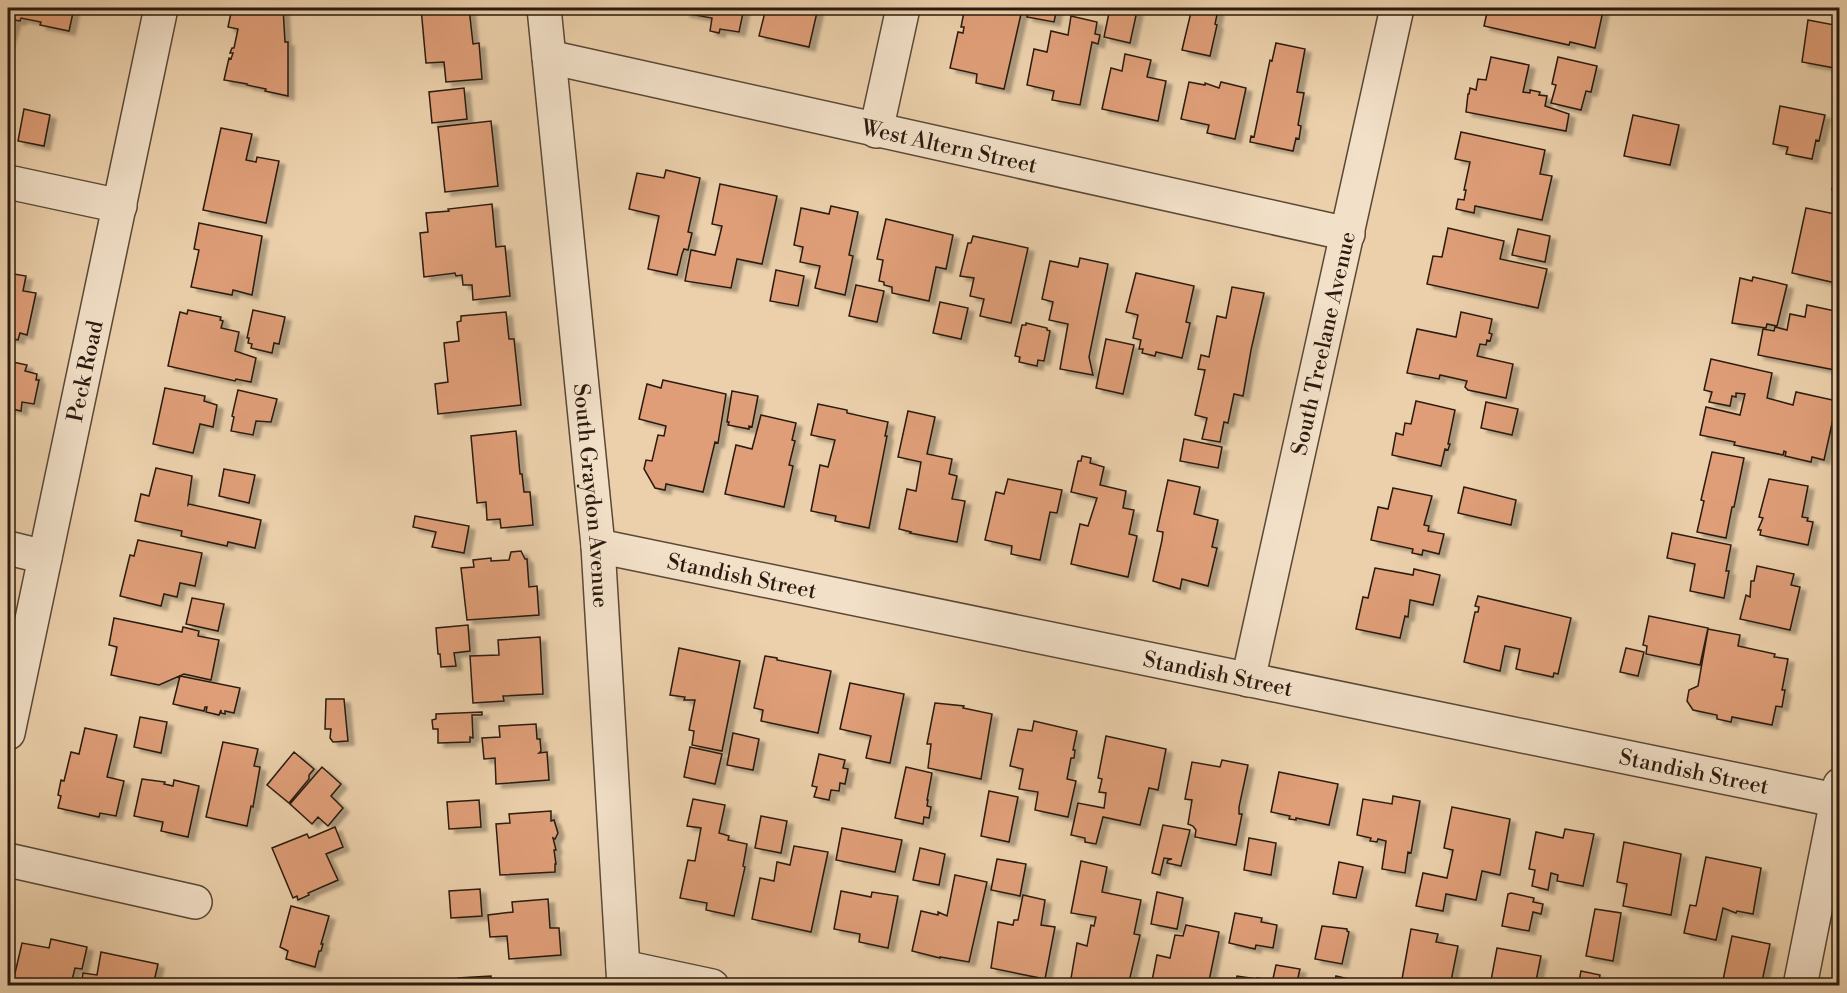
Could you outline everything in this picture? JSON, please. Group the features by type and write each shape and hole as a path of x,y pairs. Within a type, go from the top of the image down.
{"street":[{"name":"Peck Road","path":"8,734 161,8"},
{"name":"South Graydon Avenue","path":"544,8 598,546 624,976"},
{"path":"876,131 903,8"},
{"name":"South Treelane Avenue","path":"1248,680 1397,8"},
{"name":"West Altern Street","path":"549,57 1348,234"},
{"path":"8,182 120,206"},
{"name":"Standish Street","path":"598,546 1248,680 1838,795"},
{"path":"8,548 45,557"},
{"path":"1800,986 1838,795"},
{"path":"8,860 195,902"},
{"path":"624,976 712,986"}],"building":[{"path":"8,8 74,8 69,31 21,18 20,21 15,20 8,43"},
{"path":"232,8 283,8 285,42 288,42 288,96 224,80 238,29 228,27"},
{"path":"421,8 469,8 473,44 479,43 482,79 446,82 444,62 426,63"},
{"path":"685,8 744,8 739,32 720,29 719,33 710,31 712,18 684,13"},
{"path":"766,8 818,8 809,47 759,36"},
{"path":"969,8 1024,8 1004,89 976,83 977,74 950,68 958,32 963,33 964,27 961,27 964,12 968,13"},
{"path":"1029,8 1057,8 1054,22 1027,17"},
{"path":"1110,8 1137,11 1130,43 1104,37"},
{"path":"1192,8 1218,10 1210,56 1182,50"},
{"path":"1488,8 1587,8 1603,11 1595,48 1570,42 1569,45 1484,26"},
{"path":"1071,16 1097,22 1095,34 1100,35 1098,44 1092,42 1080,105 1052,100 1054,91 1027,85 1034,49 1047,52 1051,31 1068,35"},
{"path":"1808,20 1840,26 1840,69 1802,62"},
{"path":"1276,43 1305,49 1297,92 1304,93 1298,125 1301,126 1299,139 1296,138 1293,151 1250,142 1251,136 1254,137 1270,60 1272,61"},
{"path":"1125,54 1151,60 1147,77 1166,81 1158,121 1102,109 1111,68 1122,71"},
{"path":"1491,57 1529,65 1523,92 1530,93 1530,90 1540,92 1539,95 1547,96 1545,106 1569,114 1566,131 1466,112 1470,88 1476,90 1478,79 1486,80"},
{"path":"1558,57 1597,66 1591,92 1586,91 1581,110 1551,103 1556,85 1552,84"},
{"path":"1189,82 1205,85 1205,83 1219,88 1221,82 1246,88 1235,139 1207,133 1209,125 1181,119"},
{"path":"464,88 467,119 432,123 429,92"},
{"path":"1780,106 1825,115 1812,159 1786,154 1788,147 1773,144"},
{"path":"24,109 50,115 44,146 18,141"},
{"path":"1633,115 1679,125 1670,165 1624,156"},
{"path":"491,121 498,186 445,192 438,127"},
{"path":"221,128 252,134 246,160 256,162 257,157 279,161 266,223 203,210"},
{"path":"1461,132 1545,150 1540,174 1552,176 1542,220 1475,206 1474,213 1456,209 1458,199 1464,200 1470,162 1455,159"},
{"path":"1837,165 1840,165 1840,192 1832,190"},
{"path":"666,170 700,178 688,232 692,233 688,250 684,249 677,275 648,269 659,216 629,209 637,173 664,178"},
{"path":"720,184 777,196 762,264 737,259 731,288 685,281 691,250 715,255 722,226 712,224"},
{"path":"492,204 496,247 505,246 510,296 473,300 472,285 463,285 462,275 456,276 455,273 424,277 420,233 428,232 426,213"},
{"path":"831,206 858,212 849,255 853,256 845,295 815,288 820,266 800,262 803,247 794,245 801,208 829,214"},
{"path":"1806,208 1840,215 1840,284 1792,273"},
{"path":"886,219 953,235 946,269 936,267 929,301 892,293 892,287 879,281 883,260 877,259"},
{"path":"199,223 262,236 252,295 233,290 232,295 191,287 199,250 194,249"},
{"path":"1448,228 1504,241 1500,259 1547,269 1538,308 1427,284 1433,256 1442,257"},
{"path":"1518,229 1550,236 1545,262 1512,255"},
{"path":"973,236 1028,248 1011,323 980,316 984,299 970,296 974,278 960,276 968,243 971,243"},
{"path":"1080,258 1108,264 1089,357 1093,375 1060,369 1068,324 1049,320 1053,302 1042,299 1050,261 1078,267"},
{"path":"776,270 804,276 798,306 770,301"},
{"path":"8,273 26,276 23,291 36,293 27,335 20,333 18,340 8,338"},
{"path":"1136,273 1194,286 1186,322 1190,323 1182,358 1156,352 1155,356 1142,353 1143,349 1139,349 1141,340 1133,338 1138,315 1126,312"},
{"path":"1753,277 1787,285 1777,326 1767,324 1766,328 1732,323 1740,278 1752,281"},
{"path":"856,285 884,291 877,322 849,316"},
{"path":"1232,287 1264,293 1243,396 1234,394 1228,423 1224,422 1220,442 1202,439 1207,418 1195,415 1205,370 1198,369 1201,355 1209,357 1217,316 1226,318"},
{"path":"940,302 968,308 961,339 933,333"},
{"path":"1807,305 1840,312 1840,371 1758,355 1763,329 1774,331 1775,327 1787,330 1790,314 1805,317"},
{"path":"188,310 221,317 220,320 223,321 221,328 239,332 235,351 256,358 251,382 236,379 235,381 168,366 180,312 187,314"},
{"path":"253,310 285,317 279,344 274,343 272,353 251,348 252,344 248,343"},
{"path":"506,312 509,339 514,339 521,405 438,414 435,384 448,382 444,343 459,341 457,322 461,321 461,316"},
{"path":"1461,312 1492,319 1490,341 1487,340 1486,345 1480,344 1477,356 1513,364 1506,398 1468,390 1465,387 1467,381 1440,375 1439,379 1407,373 1417,329 1456,337"},
{"path":"1026,323 1047,328 1050,331 1044,361 1038,360 1037,366 1019,362 1020,357 1015,356 1022,325"},
{"path":"1106,339 1134,345 1123,394 1096,388"},
{"path":"1711,359 1772,373 1767,398 1793,405 1796,392 1837,401 1824,460 1812,457 1811,462 1785,456 1784,451 1783,455 1700,435 1706,407 1740,415 1745,394 1736,393 1736,397 1732,396 1730,406 1709,402 1712,392 1704,390"},
{"path":"8,361 27,365 25,371 37,374 36,380 39,380 34,404 22,402 21,411 8,408"},
{"path":"663,380 726,394 718,443 715,442 703,492 666,484 665,490 655,488 644,469 646,460 652,461 658,435 664,436 666,426 639,419 647,384 661,388"},
{"path":"165,388 205,396 204,401 217,405 213,427 200,424 193,453 153,444"},
{"path":"238,390 277,399 271,422 256,421 253,435 231,431"},
{"path":"732,391 758,396 752,427 749,426 749,429 728,425"},
{"path":"1416,401 1455,410 1448,444 1450,444 1448,450 1445,449 1441,466 1392,455 1396,433 1403,435 1405,423 1411,424"},
{"path":"1486,402 1518,409 1512,435 1481,428"},
{"path":"818,404 888,422 869,528 835,521 836,516 811,511 820,465 828,467 835,440 811,435"},
{"path":"908,411 935,417 927,454 952,459 949,474 957,476 952,499 965,501 957,542 899,529 907,489 916,491 921,462 898,457"},
{"path":"761,415 796,423 792,440 795,441 789,465 793,466 784,507 725,494 736,445 752,449"},
{"path":"516,431 520,474 522,474 524,492 530,492 533,525 501,528 500,519 487,520 486,502 477,503 471,436"},
{"path":"1184,439 1222,447 1218,468 1180,461"},
{"path":"1712,452 1744,458 1726,538 1697,532 1704,501 1701,500"},
{"path":"1082,456 1091,458 1090,463 1104,467 1100,485 1126,491 1123,508 1134,510 1129,534 1137,536 1128,577 1071,564 1080,524 1088,526 1097,498 1071,492 1078,461 1081,461"},
{"path":"156,468 192,476 188,505 261,520 255,548 228,542 227,546 181,536 182,531 135,521 141,494 149,496"},
{"path":"224,469 255,475 249,503 219,496"},
{"path":"1008,479 1062,490 1057,513 1050,512 1040,560 1011,554 1012,546 985,540 996,492 1004,494"},
{"path":"1769,479 1808,486 1802,517 1813,522 1808,545 1760,535 1761,530 1758,530 1763,518 1759,517"},
{"path":"1168,480 1200,487 1194,514 1218,520 1212,547 1217,548 1208,586 1182,579 1180,589 1153,581 1163,532 1157,531"},
{"path":"1464,487 1516,500 1511,525 1458,513"},
{"path":"1393,488 1432,496 1424,525 1429,526 1428,531 1444,534 1439,554 1423,550 1422,555 1412,553 1413,549 1371,540 1378,507 1388,509"},
{"path":"415,516 469,526 464,553 432,547 436,532 413,527"},
{"path":"1672,533 1731,545 1724,598 1690,591 1695,564 1667,558"},
{"path":"138,540 202,553 195,586 180,583 177,597 164,594 161,606 120,596 130,555 134,556"},
{"path":"521,551 527,559 529,587 537,586 539,615 467,620 461,568 474,567 473,560 491,558 491,561 509,560 511,552"},
{"path":"1757,566 1794,574 1791,585 1800,587 1790,630 1740,619 1746,595 1750,597 1751,581 1754,581"},
{"path":"1375,568 1413,575 1414,569 1440,575 1433,605 1410,600 1408,617 1405,616 1400,638 1356,629 1363,597 1368,598"},
{"path":"1478,596 1571,618 1558,674 1554,673 1553,677 1516,669 1520,649 1505,646 1500,671 1464,662 1475,612 1478,612 1479,607 1475,606"},
{"path":"192,598 224,604 218,631 186,624"},
{"path":"1649,616 1708,628 1700,665 1646,654 1647,646 1643,645"},
{"path":"114,618 182,632 183,627 199,631 198,636 219,640 211,680 184,674 159,685 111,675 117,647 109,645"},
{"path":"468,625 470,651 454,653 456,666 441,667 436,628"},
{"path":"1708,629 1740,635 1738,646 1788,659 1782,690 1785,690 1782,707 1776,706 1772,725 1732,717 1731,722 1717,719 1717,715 1693,710 1687,701 1689,690 1698,686"},
{"path":"540,637 543,694 503,696 504,701 473,703 470,656 499,655 498,640"},
{"path":"679,648 740,661 722,751 692,745 694,731 689,730 695,700 684,700 685,697 670,695"},
{"path":"1626,648 1644,652 1638,676 1620,672"},
{"path":"765,656 831,671 818,733 761,721 763,710 754,708"},
{"path":"180,676 240,688 234,713 225,711 225,714 221,713 221,710 219,715 206,712 207,707 204,711 173,704"},
{"path":"850,683 904,694 890,763 866,758 871,736 840,729"},
{"path":"326,699 344,699 348,741 333,742 330,738 331,729 325,729"},
{"path":"935,703 964,706 963,708 992,714 981,779 928,768 931,744 927,744"},
{"path":"482,712 482,715 472,715 473,738 470,737 470,742 438,743 438,729 433,729 432,720 436,719 436,714"},
{"path":"140,717 167,722 161,753 134,747"},
{"path":"1034,721 1077,731 1073,750 1075,750 1074,758 1071,758 1067,779 1076,781 1068,817 1035,810 1038,792 1019,789 1023,769 1010,766 1018,729 1032,731"},
{"path":"536,724 537,739 540,739 541,751 539,753 547,752 549,780 496,784 495,758 484,759 482,738 500,737 499,726"},
{"path":"85,728 117,735 107,777 124,781 116,816 100,813 99,817 58,808 61,780 64,781 71,752 79,754"},
{"path":"733,733 759,739 753,770 727,765"},
{"path":"1106,736 1166,749 1158,790 1149,788 1140,825 1103,817 1096,844 1085,842 1085,838 1071,835 1078,803 1104,808 1106,793 1099,792 1102,779 1098,778"},
{"path":"223,742 258,749 254,766 260,767 247,826 206,817"},
{"path":"690,747 722,754 715,784 684,777"},
{"path":"294,752 314,769 309,779 289,803 267,785"},
{"path":"819,754 845,760 843,768 848,769 845,784 840,783 839,791 831,790 829,800 814,797 817,787 812,786"},
{"path":"1222,760 1248,765 1239,807 1239,814 1242,814 1236,845 1195,837 1196,830 1188,824 1192,800 1185,799 1192,762 1220,767"},
{"path":"322,767 341,784 331,796 343,808 328,826 318,817 312,824 290,804"},
{"path":"906,767 932,773 927,800 927,806 931,807 929,818 924,817 923,824 895,818"},
{"path":"1279,772 1338,784 1329,825 1296,818 1296,820 1289,819 1290,816 1271,812"},
{"path":"142,779 165,782 164,784 173,786 174,780 199,786 188,837 161,831 163,822 134,816"},
{"path":"989,791 1018,797 1009,842 981,836"},
{"path":"1393,796 1420,801 1405,873 1382,869 1386,841 1378,839 1377,842 1370,841 1371,838 1357,835 1363,799 1392,804"},
{"path":"693,799 725,805 719,833 729,836 728,840 747,844 743,866 745,867 734,916 706,910 707,903 680,898 688,860 695,861 701,828 687,826"},
{"path":"479,800 481,827 449,829 447,802"},
{"path":"1452,807 1510,819 1500,875 1482,871 1476,900 1446,894 1443,911 1416,906 1423,873 1447,878 1453,850 1444,848"},
{"path":"551,811 551,821 554,820 558,833 555,839 553,838 556,850 554,850 555,872 500,875 496,824 510,823 509,814"},
{"path":"761,816 787,821 781,853 755,848"},
{"path":"1163,825 1190,830 1181,866 1167,863 1172,859 1164,858 1160,875 1152,873"},
{"path":"335,827 343,847 326,854 338,880 298,900 297,896 293,898 272,848 307,834 309,838"},
{"path":"842,828 902,840 895,872 836,860"},
{"path":"1565,829 1594,834 1583,886 1557,881 1558,875 1551,873 1548,890 1532,886 1535,870 1529,869 1536,832 1563,838"},
{"path":"1249,838 1276,843 1271,875 1244,870"},
{"path":"1624,842 1681,854 1671,915 1623,906 1627,884 1617,882"},
{"path":"794,846 828,852 811,932 752,919 760,878 774,881 777,862 790,865"},
{"path":"920,848 945,854 939,885 913,880"},
{"path":"1706,857 1761,868 1753,914 1737,911 1736,913 1723,908 1716,940 1684,933 1690,905 1696,906"},
{"path":"997,859 1026,864 1020,896 991,890"},
{"path":"1081,861 1107,867 1102,892 1141,900 1134,934 1140,935 1128,986 1070,984 1077,943 1087,946 1091,925 1094,926 1096,917 1071,913"},
{"path":"1339,862 1363,867 1356,898 1333,894"},
{"path":"955,875 987,882 969,962 912,951 921,911 938,915 938,912 947,916"},
{"path":"480,889 482,916 451,918 449,891"},
{"path":"841,891 871,897 872,892 898,896 888,948 859,942 860,934 834,929"},
{"path":"1157,892 1183,898 1177,929 1151,924"},
{"path":"1508,894 1534,898 1533,902 1543,904 1541,914 1533,912 1529,931 1502,926"},
{"path":"1023,895 1045,900 1041,925 1055,927 1045,979 991,968 998,922 1013,925 1014,920 1018,920"},
{"path":"548,899 550,928 559,928 561,955 509,959 507,936 490,937 488,915 513,912 512,902"},
{"path":"291,906 329,916 315,967 286,959 288,951 280,947"},
{"path":"1595,909 1621,913 1613,961 1586,956"},
{"path":"1235,913 1262,918 1261,922 1277,925 1273,948 1256,945 1255,949 1229,943"},
{"path":"1186,925 1219,932 1208,986 1151,986 1157,955 1170,958 1175,935 1183,936"},
{"path":"1322,926 1347,929 1349,932 1342,964 1315,959"},
{"path":"1411,929 1438,934 1436,942 1458,946 1450,986 1402,979"},
{"path":"1732,936 1770,944 1761,986 1722,985"},
{"path":"51,939 87,947 82,969 75,968 71,984 77,986 12,986 22,943 49,948"},
{"path":"1497,948 1541,956 1535,986 1490,986"},
{"path":"101,952 158,964 153,986 81,986 83,973 97,975"},
{"path":"1276,965 1300,969 1296,986 1235,986 1237,976 1263,979 1263,981 1272,983"},
{"path":"1581,971 1600,975 1598,986 1578,986"},
{"path":"491,976 491,986 459,986 458,978"},
{"path":"1336,976 1378,986 1331,986 1334,985"}]}
